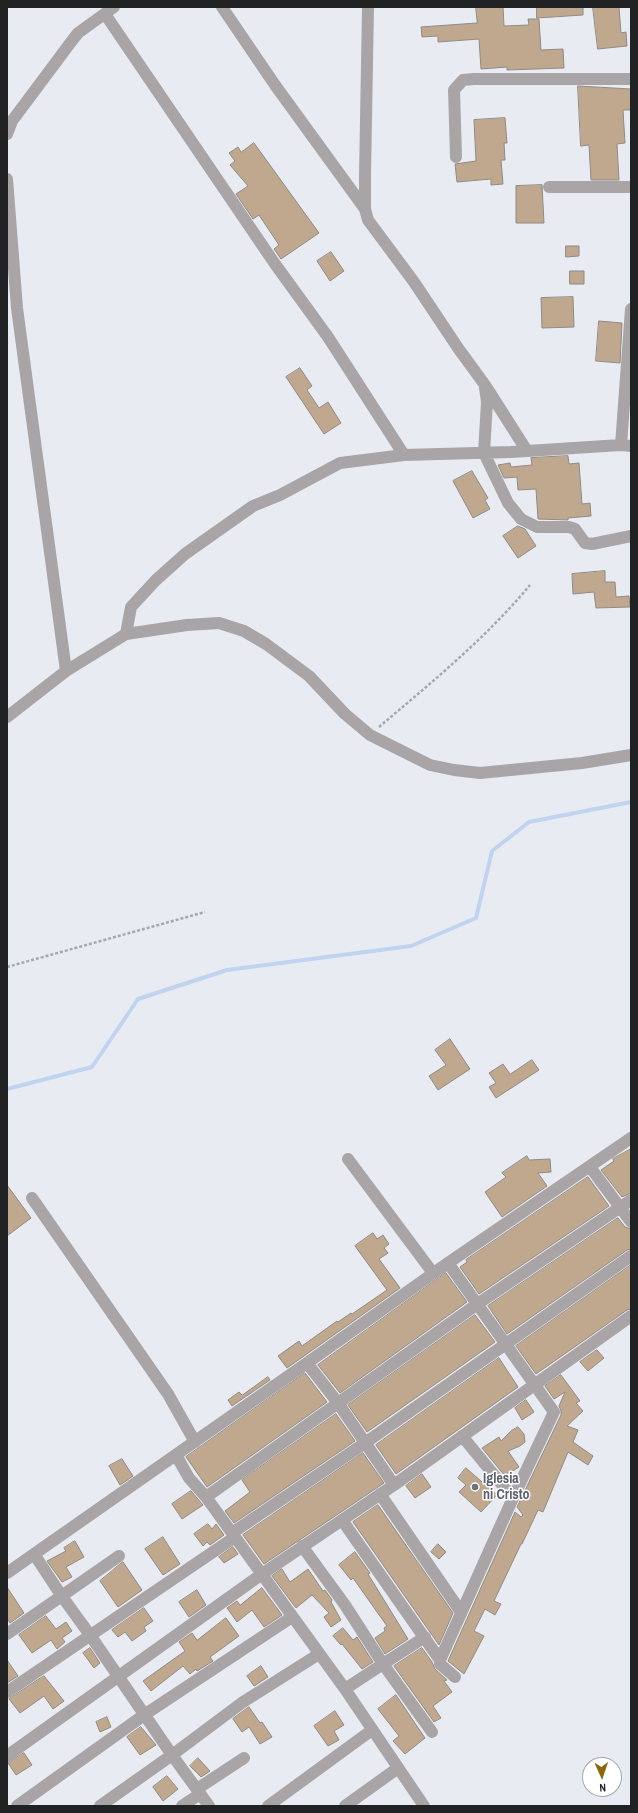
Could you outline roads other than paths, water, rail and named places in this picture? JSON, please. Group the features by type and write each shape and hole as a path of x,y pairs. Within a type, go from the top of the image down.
{"street":[{"path":"222,7 275,85 365,209"},
{"path":"368,7 365,209 368,220 414,282 458,348 485,385 526,451"},
{"path":"7,134 12,121 78,33 109,10 275,264 328,337 404,455"},
{"path":"456,157 454,90 463,80 631,79"},
{"path":"7,180 18,308 66,671"},
{"path":"548,187 631,187"},
{"path":"126,634 132,607 156,580 185,554 253,506 280,495 340,463 404,455 484,453 626,446 631,309"},
{"path":"485,385 486,408 484,453 508,504 521,519 540,528 569,527 575,529 585,543 592,544 631,536"},
{"path":"7,717 66,671 126,634 187,625 220,623 244,631 266,644 309,676 345,714 370,735 430,765 480,773 582,763 631,755"},
{"path":"7,1573 307,1364 433,1273 631,1138"},
{"path":"348,1159 433,1273"},
{"path":"590,1166 631,1222"},
{"path":"32,1198 168,1394 195,1442"},
{"path":"206,1497 476,1305 631,1200"},
{"path":"7,1692 234,1535 631,1256"},
{"path":"440,1660 513,1498 554,1412 476,1305 448,1263"},
{"path":"7,1756 262,1574 394,1485 631,1316"},
{"path":"307,1364 338,1403 394,1485"},
{"path":"462,1436 513,1498"},
{"path":"176,1455 189,1478 206,1497 345,1689 424,1806"},
{"path":"380,1494 461,1612"},
{"path":"342,1520 425,1637 440,1660 440,1664 455,1677"},
{"path":"302,1546 345,1605 383,1664 432,1732"},
{"path":"34,1554 144,1715 198,1792 210,1806"},
{"path":"7,1634 119,1556"},
{"path":"17,1806 144,1715 292,1616"},
{"path":"345,1689 425,1637"},
{"path":"100,1806 243,1702 319,1654"},
{"path":"268,1806 372,1730"},
{"path":"182,1806 198,1792 244,1758"},
{"path":"345,1806 398,1768"}],"waterway":[{"path":"7,1089 92,1067 138,999 227,970 411,946 476,918 492,851 529,822 631,802"}],"place":[{"name":"Iglesia ni Cristo","path":"475,1487"}]}
